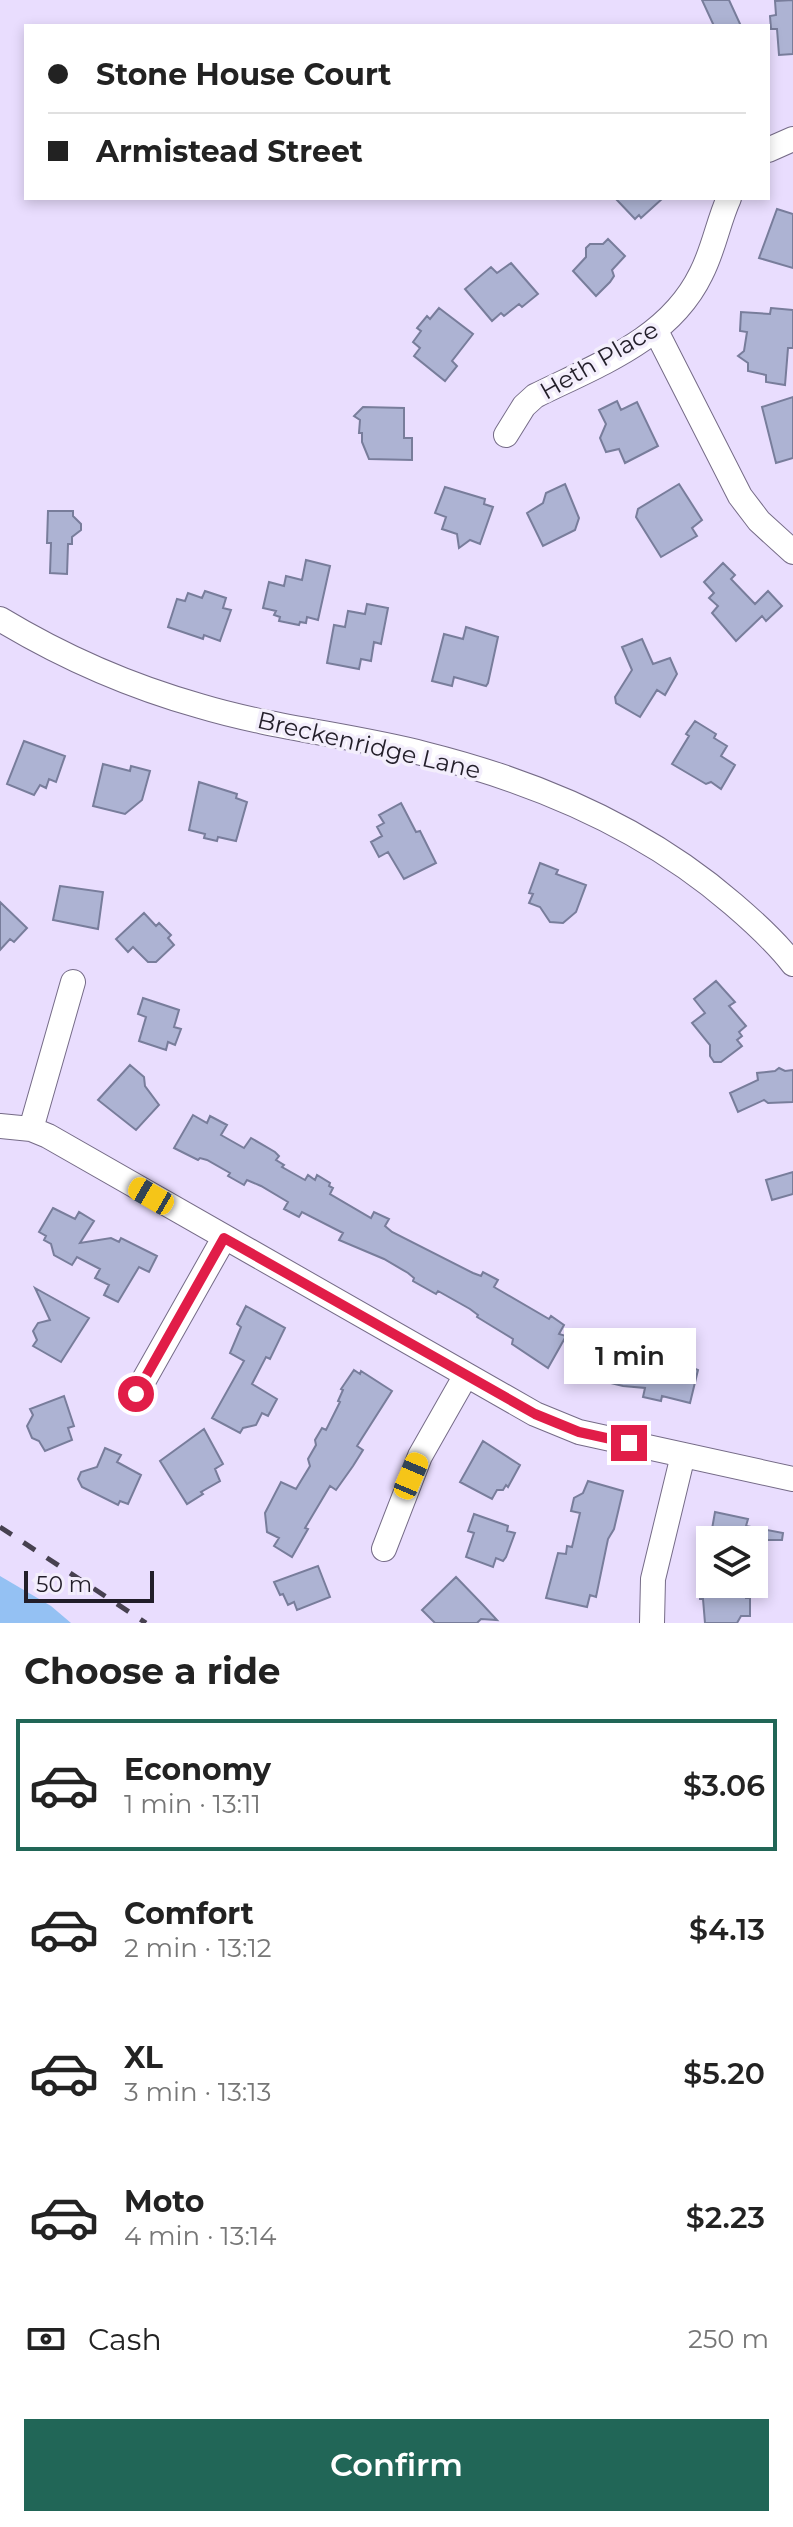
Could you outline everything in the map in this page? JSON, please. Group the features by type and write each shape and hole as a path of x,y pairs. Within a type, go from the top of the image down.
{"street":[{"path":"770,149 793,139"},
{"name":"Heth Place","path":"506,435 524,406 535,396 656,331 688,296 700,276 728,200"},
{"path":"656,331 740,496 759,521 793,552"},
{"name":"Breckenridge Lane","path":"0,619 45,646 150,691 246,717 423,753 531,786 579,806 661,851 715,889 752,921 793,964"},
{"path":"31,1129 73,982"},
{"path":"0,1126 31,1129 48,1136 558,1425 793,1479"},
{"path":"136,1394 224,1238"},
{"path":"384,1549 420,1456 466,1375"},
{"path":"652,1623 653,1579 683,1455"}],"water":[{"path":"0,1576 51,1606 71,1623 0,1623"}],"building":[{"path":"702,0 729,0 740,24 713,24"},
{"path":"793,0 793,54 779,55 777,29 771,29 770,16 776,15 775,1"},
{"path":"617,200 661,200 641,218 639,215 635,219"},
{"path":"777,209 793,214 793,268 759,258"},
{"path":"608,239 625,256 612,270 614,276 610,282 596,296 573,271 586,257 586,248 590,244 603,244"},
{"path":"511,263 538,294 522,307 519,304 492,321 465,289 491,267 497,273"},
{"path":"439,308 473,334 452,361 457,366 445,381 414,356 420,348 413,342 421,331 417,328"},
{"path":"771,308 793,310 793,348 788,348 785,385 766,382 766,375 748,371 748,363 738,356 744,351 747,332 740,331 741,312 770,314"},
{"path":"793,397 793,458 776,463 762,407"},
{"path":"617,401 621,410 637,402 658,446 625,463 619,449 606,452 600,438 606,424 599,410"},
{"path":"363,407 404,408 404,438 412,438 412,460 369,459 362,433 359,433 360,420 354,416"},
{"path":"565,484 579,518 575,530 543,546 527,513 543,503 546,493"},
{"path":"679,484 702,520 692,528 697,536 661,557 636,517 638,509"},
{"path":"445,487 485,499 484,504 493,507 480,544 470,540 459,548 457,534 442,529 446,517 435,513"},
{"path":"48,511 73,511 73,516 81,524 81,530 72,537 72,544 68,544 67,574 50,573"},
{"path":"306,560 330,566 318,620 307,617 306,623 300,622 299,625 279,621 280,617 274,615 276,611 263,608 269,582 284,586 286,576 302,580"},
{"path":"723,563 735,575 731,579 755,604 768,591 782,606 766,621 762,616 736,641 712,613 718,606 709,598 714,593 704,582"},
{"path":"205,591 226,598 223,608 231,610 220,641 204,635 203,639 168,627 177,599 185,601 188,593 202,598"},
{"path":"367,604 388,608 381,644 374,642 371,661 361,659 359,669 327,663 334,625 345,627 348,611 365,614"},
{"path":"466,627 498,637 488,683 486,686 454,677 452,686 432,681 444,634 463,639"},
{"path":"642,639 653,664 670,658 677,674 665,695 657,690 640,717 616,703 615,697 632,670 622,647"},
{"path":"695,721 716,734 714,738 727,746 721,756 735,765 721,789 672,764"},
{"path":"24,741 65,756 56,782 49,779 46,788 40,785 34,795 7,784"},
{"path":"103,764 130,771 131,766 150,771 142,800 125,814 93,806"},
{"path":"199,782 237,794 236,798 247,802 236,841 204,838 205,834 189,830"},
{"path":"401,803 436,863 404,879 388,852 379,857 371,842 382,836 377,827 384,823 379,815"},
{"path":"540,863 558,870 556,874 586,885 576,912 563,923 550,922 540,907 529,903 533,894 529,893"},
{"path":"60,886 103,892 98,929 53,920"},
{"path":"0,902 27,928 14,942 10,939 0,950"},
{"path":"144,913 156,926 159,923 171,935 168,938 174,945 156,962 148,962 133,947 128,952 116,939"},
{"path":"716,981 735,1002 729,1006 746,1026 739,1032 742,1036 737,1040 742,1046 721,1062 714,1062 710,1056 710,1045 692,1023 705,1013 694,999"},
{"path":"143,998 179,1010 174,1027 181,1029 175,1045 168,1042 166,1050 139,1041 146,1017 138,1014"},
{"path":"130,1065 144,1077 145,1086 159,1105 136,1130 98,1100"},
{"path":"779,1068 793,1070 793,1102 768,1103 764,1100 738,1112 730,1093 758,1080 757,1073"},
{"path":"193,1115 207,1123 210,1116 227,1125 221,1135 244,1148 251,1138 275,1152 279,1156 276,1160 284,1165 282,1167 305,1180 308,1175 315,1180 317,1175 330,1183 329,1186 333,1188 330,1194 371,1218 374,1212 389,1219 385,1226 392,1232 473,1273 481,1276 483,1272 498,1280 494,1287 564,1325 559,1334 566,1336 548,1368 512,1344 513,1339 477,1317 470,1309 413,1281 414,1278 408,1273 384,1259 339,1240 343,1233 302,1212 299,1217 284,1209 288,1202 261,1186 247,1180 244,1185 207,1160 198,1160 174,1148"},
{"path":"793,1172 793,1194 772,1200 766,1180"},
{"path":"53,1208 75,1219 79,1212 94,1221 80,1243 111,1238 119,1242 121,1238 157,1256 149,1272 139,1267 118,1302 104,1295 109,1285 95,1278 100,1269 77,1257 72,1265 54,1255 51,1244 44,1240 46,1236 39,1232"},
{"path":"35,1288 89,1318 61,1362 33,1346 37,1340 33,1331 38,1323 50,1320"},
{"path":"246,1306 285,1328 270,1359 266,1357 252,1384 277,1399 268,1416 262,1413 256,1425 243,1428 240,1433 212,1418 244,1361 230,1353 241,1327 237,1324"},
{"path":"618,1335 627,1350 660,1359 661,1353 681,1358 680,1362 698,1370 690,1403 662,1396 661,1401 643,1397 645,1388 578,1375 586,1340 615,1347"},
{"path":"354,1370 360,1374 361,1371 392,1391 357,1446 363,1450 336,1490 330,1486 292,1557 274,1546 279,1538 267,1532 265,1513 281,1482 296,1489 310,1466 308,1459 316,1445 315,1440 322,1428 326,1430 340,1402 341,1389"},
{"path":"64,1396 74,1426 68,1428 72,1440 45,1451 39,1441 32,1438 27,1426 33,1415 30,1409"},
{"path":"204,1429 223,1464 215,1469 220,1481 187,1504 160,1461"},
{"path":"483,1441 520,1465 508,1487 506,1485 503,1490 497,1490 492,1499 460,1482"},
{"path":"105,1448 121,1455 117,1462 141,1475 128,1504 120,1501 118,1505 82,1487 78,1479 81,1472 97,1467"},
{"path":"588,1481 623,1491 614,1529 608,1539 596,1597 590,1595 587,1607 546,1598 558,1553 566,1554 567,1546 572,1547 580,1513 571,1511 574,1498 583,1493"},
{"path":"715,1512 748,1519 746,1526 713,1526"},
{"path":"474,1514 508,1526 507,1531 515,1533 506,1557 503,1561 496,1558 493,1567 466,1557 474,1533 468,1531"},
{"path":"768,1530 783,1533 782,1540 768,1540"},
{"path":"318,1566 330,1597 297,1610 294,1602 288,1605 274,1582"},
{"path":"456,1577 497,1620 435,1623 422,1610"},
{"path":"750,1598 750,1616 741,1616 737,1623 705,1623 703,1599 700,1599"}],"railway":[{"path":"0,1527 146,1623"}],"route":[{"path":"136,1394 224,1238 535,1414 579,1432 629,1443"}]}
